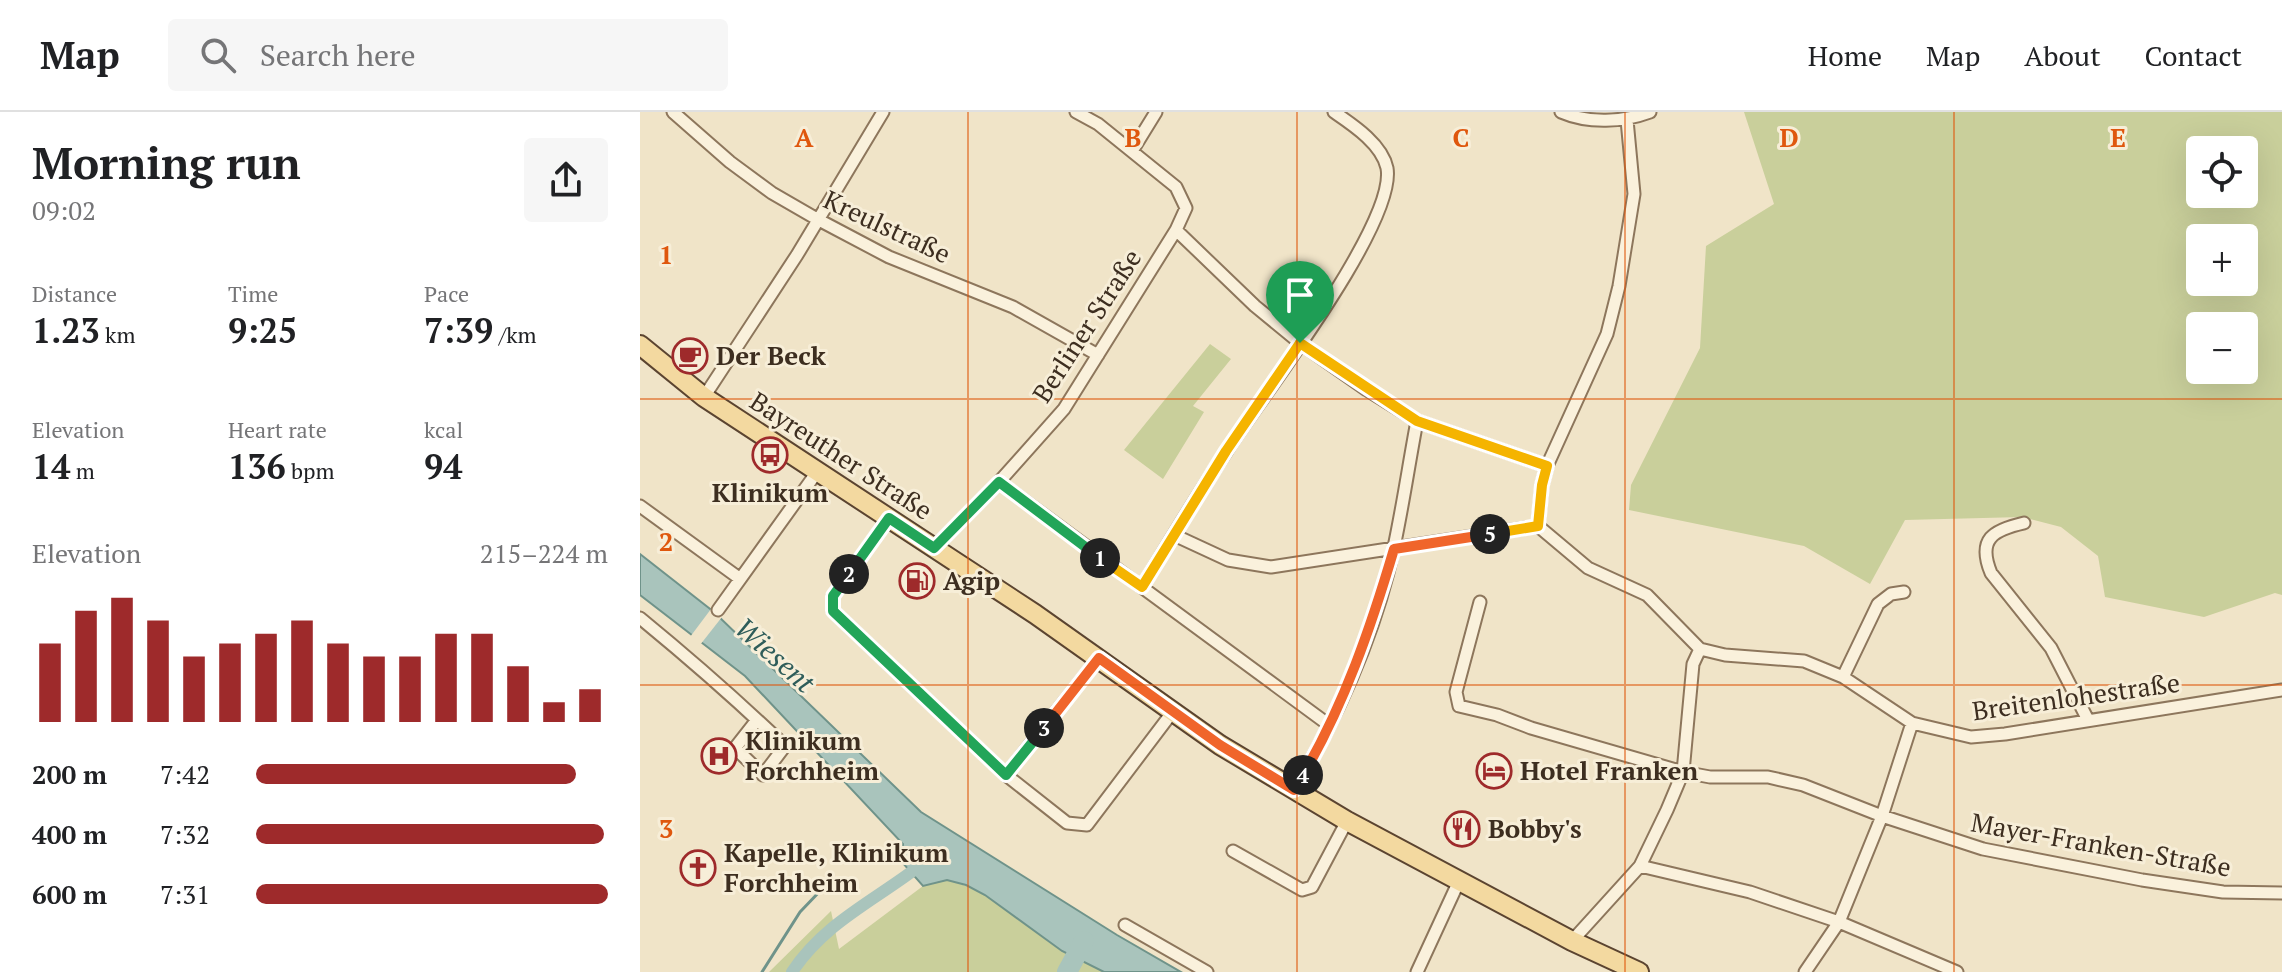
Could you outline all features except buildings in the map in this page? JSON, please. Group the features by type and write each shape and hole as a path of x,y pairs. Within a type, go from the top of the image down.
{"main road":[{"name":"Bayreuther Straße","path":"640,345 704,397 1099,658 1220,745 1347,821 1572,941 1639,972"}],"street":[{"name":"Kreulstraße","path":"673,112 730,162 772,193 817,219 889,257 1013,307 1098,355"},
{"path":"704,397 789,268 883,112"},
{"path":"1076,112 1098,124 1176,187 1186,208 1176,230 1255,306 1300,343 1417,421 1547,466"},
{"path":"1132,151 1156,112"},
{"path":"1142,587 1226,451 1336,292 1367,235 1387,185 1387,167 1377,149 1357,128 1334,112"},
{"path":"1561,112 1589,118 1627,120 1650,112"},
{"path":"1538,526 1547,466 1607,334 1619,286 1634,194 1627,120"},
{"name":"Berliner Straße","path":"934,548 1064,409 1176,230"},
{"path":"1294,790 1329,725 1372,625 1394,549 1417,421"},
{"path":"718,610 817,472"},
{"path":"999,482 1329,725"},
{"path":"640,506 739,578"},
{"path":"889,518 833,596 833,611 1006,775 1067,823 1087,825 1174,710"},
{"path":"2024,523 2002,528 1992,534 1986,546 1985,559 1991,573 2051,648 2088,720"},
{"path":"1174,535 1228,560 1271,567 1538,526 1588,568 1647,595 1700,649 1693,664 1683,772 1640,866 1572,941"},
{"path":"1843,677 1878,604 1891,594 1904,592"},
{"name":"Mayer-Franken-Straße","path":"1480,602 1456,692 1459,706 1683,772 1710,777 1768,777 1803,785 1882,816 1983,849 2223,892 2282,893"},
{"path":"640,618 695,662 785,746 763,775 735,748 757,720"},
{"name":"Breitenlohestraße","path":"1700,649 1725,655 1804,661 1843,677 1912,723 1971,737 2282,690"},
{"path":"1006,775 1099,658"},
{"path":"1805,972 1839,922 1882,816 1912,723"},
{"path":"1233,851 1302,890 1312,887 1347,821"},
{"path":"1640,866 1750,892 1839,922 1957,972"},
{"path":"1417,972 1459,881"},
{"path":"1125,925 1207,972"}],"green space":[{"path":"1744,112 2282,112 2282,595 2275,593 2204,617 2105,597 2098,556 2061,527 2022,517 1905,520 1870,584 1804,546 1629,510 1631,485 1700,348 1706,246 1774,204"},
{"path":"1210,344 1231,359 1193,406 1204,412 1163,479 1124,450"},
{"path":"947,880 992,900 1059,949 1104,972 769,972 831,911 839,949 923,886"}],"water":[{"path":"640,554 714,612 921,812 1181,972 1104,972 1062,951 985,895 966,885 947,880 923,886 901,861 903,844 745,676 640,595"}],"pier":[{"path":"711,609 722,617 700,645 690,637"}],"waterway":[{"path":"792,972 805,954 836,925 922,864"},
{"path":"762,972 800,912 822,889"},
{"path":"1067,972 1084,941"}],"place":[{"name":"Der Beck","path":"690,356"},
{"name":"Klinikum","path":"770,455"},
{"name":"Agip","path":"917,581"},
{"name":"Klinikum Forchheim","path":"719,756"},
{"name":"Hotel Franken","path":"1494,771"},
{"name":"Bobby's","path":"1462,829"},
{"name":"Kapelle, Klinikum Forchheim","path":"698,868"}],"route":[{"path":"1300,343 1417,421 1547,466 1538,526 1394,549 1372,625 1329,725 1294,790 1220,745 1099,658 1006,775 833,611 833,596 889,518 934,548 999,482 1142,587 1226,451 1300,343"}],"water label":[{"name":"Wiesent","path":"775,655"}]}
